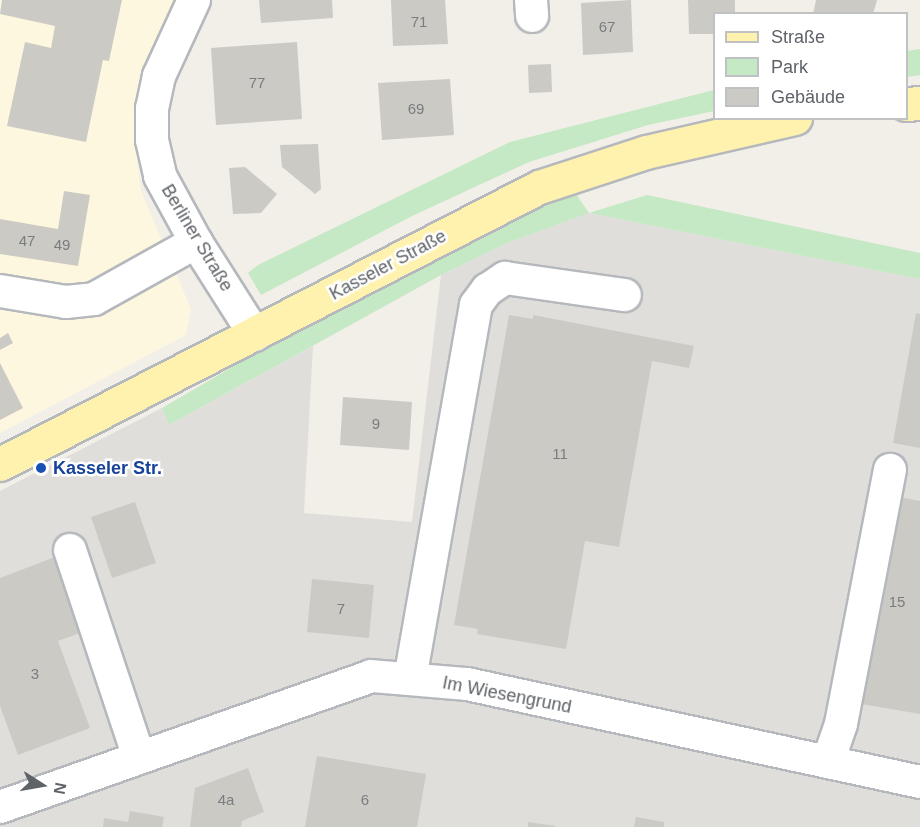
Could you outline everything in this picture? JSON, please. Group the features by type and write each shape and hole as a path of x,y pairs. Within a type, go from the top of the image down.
{"main road":[{"name":"Kasseler Straße","path":"0,464 255,335 539,187 668,146 786,120"}],"street":[{"name":"Berliner Straße","path":"194,0 168,48 152,108 152,140 160,176 196,242 255,335"},
{"path":"0,291 66,302 94,299 196,242"},
{"path":"410,679 476,305 487,290 505,278 625,295"},
{"path":"828,762 841,724 890,470"},
{"path":"70,550 139,758"},
{"name":"Im Wiesengrund","path":"0,807 371,675 467,684 920,782"}],"shaded area":[{"path":"0,0 175,0 147,57 136,95 134,135 141,191 191,309 186,335 0,433"},
{"path":"589,213 920,279 920,827 0,827 0,491 162,408 169,425 313,346 304,513 412,522 441,275 507,243"}],"green space":[{"path":"920,49 920,75 908,77 908,51"},
{"path":"713,90 713,111 648,125 529,162 412,216 261,295 248,273 258,265 510,142"},
{"path":"576,194 589,213 507,243 441,275 169,425 162,408 296,330 520,213"},
{"path":"647,195 920,253 920,279 589,213"}],"building":[{"path":"2,0 122,0 109,61 103,60 86,142 7,126 25,42 51,48 55,26 0,14"},
{"path":"259,0 332,0 333,18 261,23"},
{"path":"391,0 445,0 448,44 393,46"},
{"path":"631,0 633,52 583,55 581,3"},
{"path":"688,0 735,0 735,12 713,12 713,34 689,34"},
{"path":"816,0 877,0 874,12 813,12"},
{"path":"297,42 302,119 216,125 211,48"},
{"path":"551,64 552,92 529,93 528,65"},
{"path":"450,79 454,135 382,140 378,83"},
{"path":"318,144 321,189 315,194 282,167 280,145"},
{"path":"245,167 277,194 261,213 233,214 229,168"},
{"path":"64,191 90,195 78,266 0,254 0,219 58,229"},
{"path":"916,313 920,314 920,448 893,443"},
{"path":"509,315 533,319 533,315 694,346 689,368 652,361 619,547 585,541 566,649 477,634 478,629 454,625"},
{"path":"8,333 13,343 0,350 0,338"},
{"path":"0,363 23,408 0,420"},
{"path":"343,397 412,402 409,450 340,445"},
{"path":"893,496 920,501 920,714 856,703"},
{"path":"135,502 156,563 112,578 91,517"},
{"path":"55,557 83,632 58,641 90,728 18,755 0,706 0,578"},
{"path":"312,579 374,585 369,638 307,632"},
{"path":"317,756 426,774 417,827 305,827"},
{"path":"248,768 264,812 242,821 241,827 190,827 195,788"},
{"path":"130,811 164,817 162,827 103,827 104,818 128,822"},
{"path":"636,817 664,822 664,827 634,827"},
{"path":"528,822 555,826 555,827 528,827"}],"place":[{"name":"Kasseler Str.","path":"41,468"}]}
